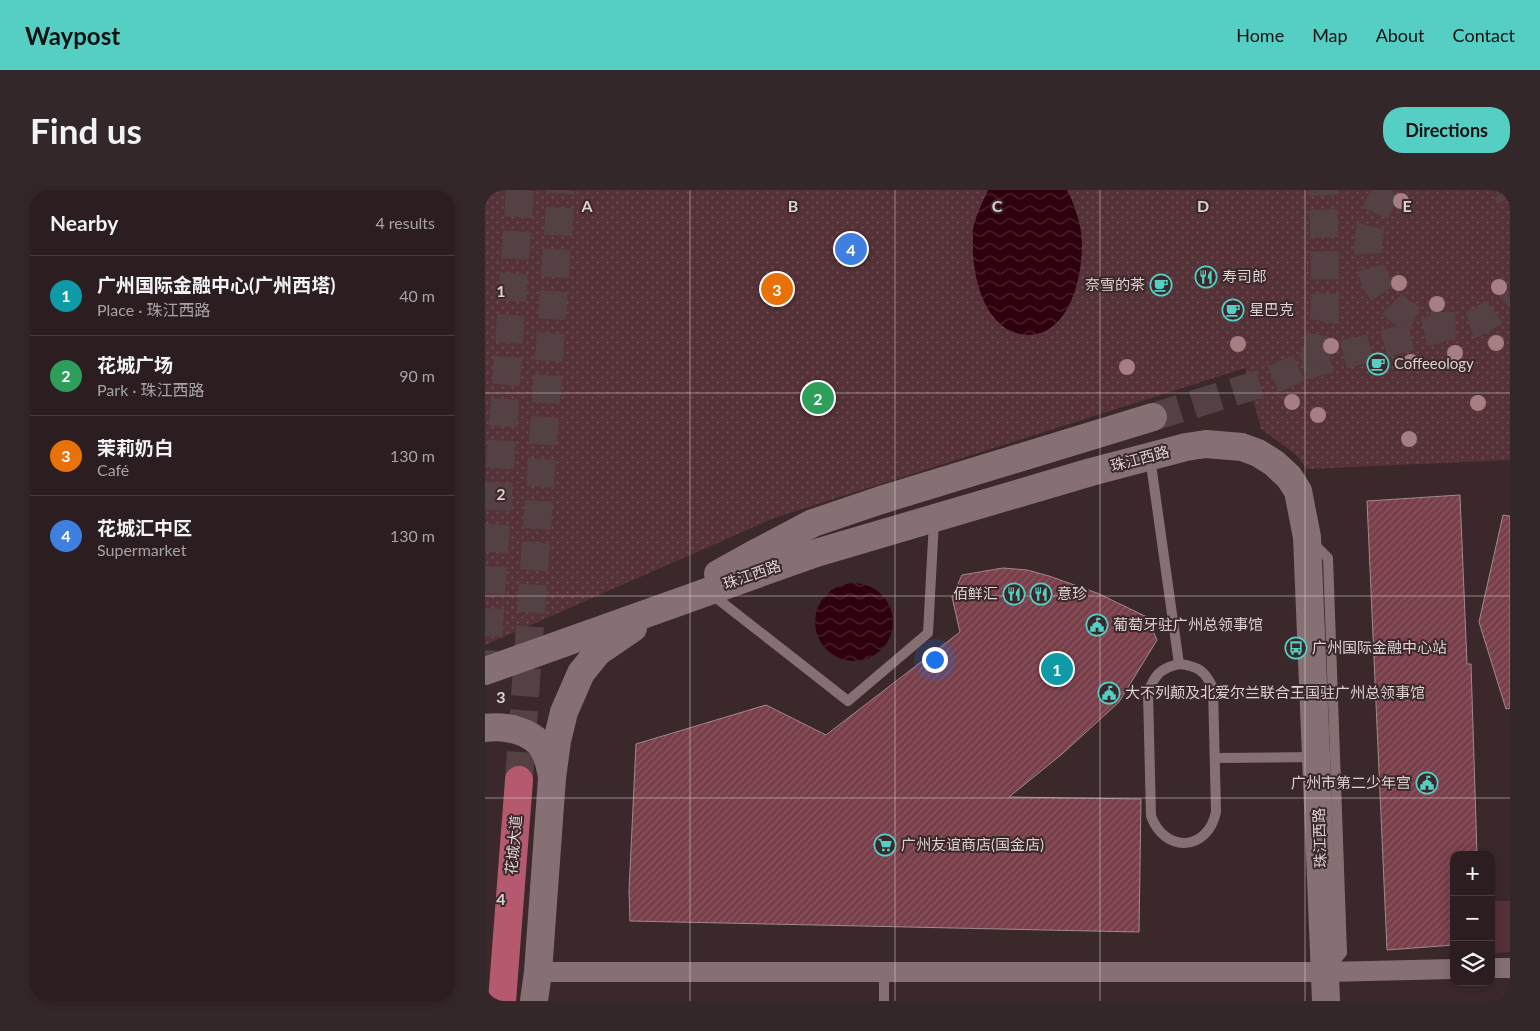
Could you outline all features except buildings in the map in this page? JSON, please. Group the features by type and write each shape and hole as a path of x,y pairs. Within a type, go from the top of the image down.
{"main road":[{"path":"535,1001 552,778 557,741 564,712 581,673 598,652 665,606 754,554 813,523 881,500 1153,417"},
{"name":"珠江西路","path":"485,671 816,553 934,518 1091,472 1186,447 1206,444 1242,447 1274,464 1289,477 1298,491 1307,537 1326,1001"},
{"path":"485,728 496,727 515,730 533,737 544,749 552,778"},
{"name":"花城大道","path":"501,1001 519,780"}],"street":[{"path":"1495,968 1510,968"},
{"path":"538,972 1326,972 1450,969"}],"lane":[{"path":"1150,457 1179,664"},
{"path":"707,591 849,701 928,633 934,518"},
{"path":"1307,537 1328,558 1342,953 1326,972"},
{"path":"1179,664 1190,665 1200,670 1208,678 1213,688 1216,812 1214,822 1209,831 1191,842 1180,843 1170,840 1161,834 1151,816 1148,693 1152,682 1159,673 1168,667 1179,664"},
{"path":"1215,758 1317,757"},
{"path":"884,972 884,1001"}],"shaded area":[{"path":"485,190 1510,190 1510,460 1307,469 1295,454 1261,429 1245,368 774,518 485,645"},
{"path":"1495,901 1510,901 1510,952 1495,953"}],"water":[{"path":"988,190 1067,190 1073,203 1082,240 1079,275 1067,309 1057,322 1045,331 1029,335 1014,332 1001,325 991,314 984,301 975,270 973,227"},
{"path":"854,583 869,586 881,595 890,607 893,622 890,637 881,649 869,658 854,661 839,658 827,649 818,637 815,622 818,607 827,595 839,586"}],"tunnel":[{"path":"485,678 520,190"},
{"path":"519,780 561,190"},
{"path":"1153,417 1269,381 1303,366 1317,353 1325,312 1323,190"},
{"path":"1391,190 1381,202 1374,216 1368,246 1370,265 1376,282 1386,298 1399,311 1415,320 1434,325 1465,326 1486,317 1510,298"},
{"path":"1506,190 1510,196"},
{"path":"1303,366 1441,328"}],"place":[{"name":"花城汇中区","path":"851,249"},
{"name":"寿司郎","path":"1206,277"},
{"name":"奈雪的茶","path":"1161,285"},
{"name":"茉莉奶白","path":"777,289"},
{"name":"星巴克","path":"1233,310"},
{"name":"Coffeeology","path":"1378,364"},
{"name":"花城广场","path":"818,398"},
{"name":"佰鲜汇","path":"1014,594"},
{"name":"意珍","path":"1041,594"},
{"name":"葡萄牙驻广州总领事馆","path":"1097,625"},
{"name":"广州国际金融中心站","path":"1296,648"},
{"name":"广州国际金融中心(广州西塔)","path":"1057,669"},
{"name":"大不列颠及北爱尔兰联合王国驻广州总领事馆","path":"1109,693"},
{"name":"广州市第二少年宫","path":"1427,783"},
{"name":"广州友谊商店(国金店)","path":"885,845"}]}
